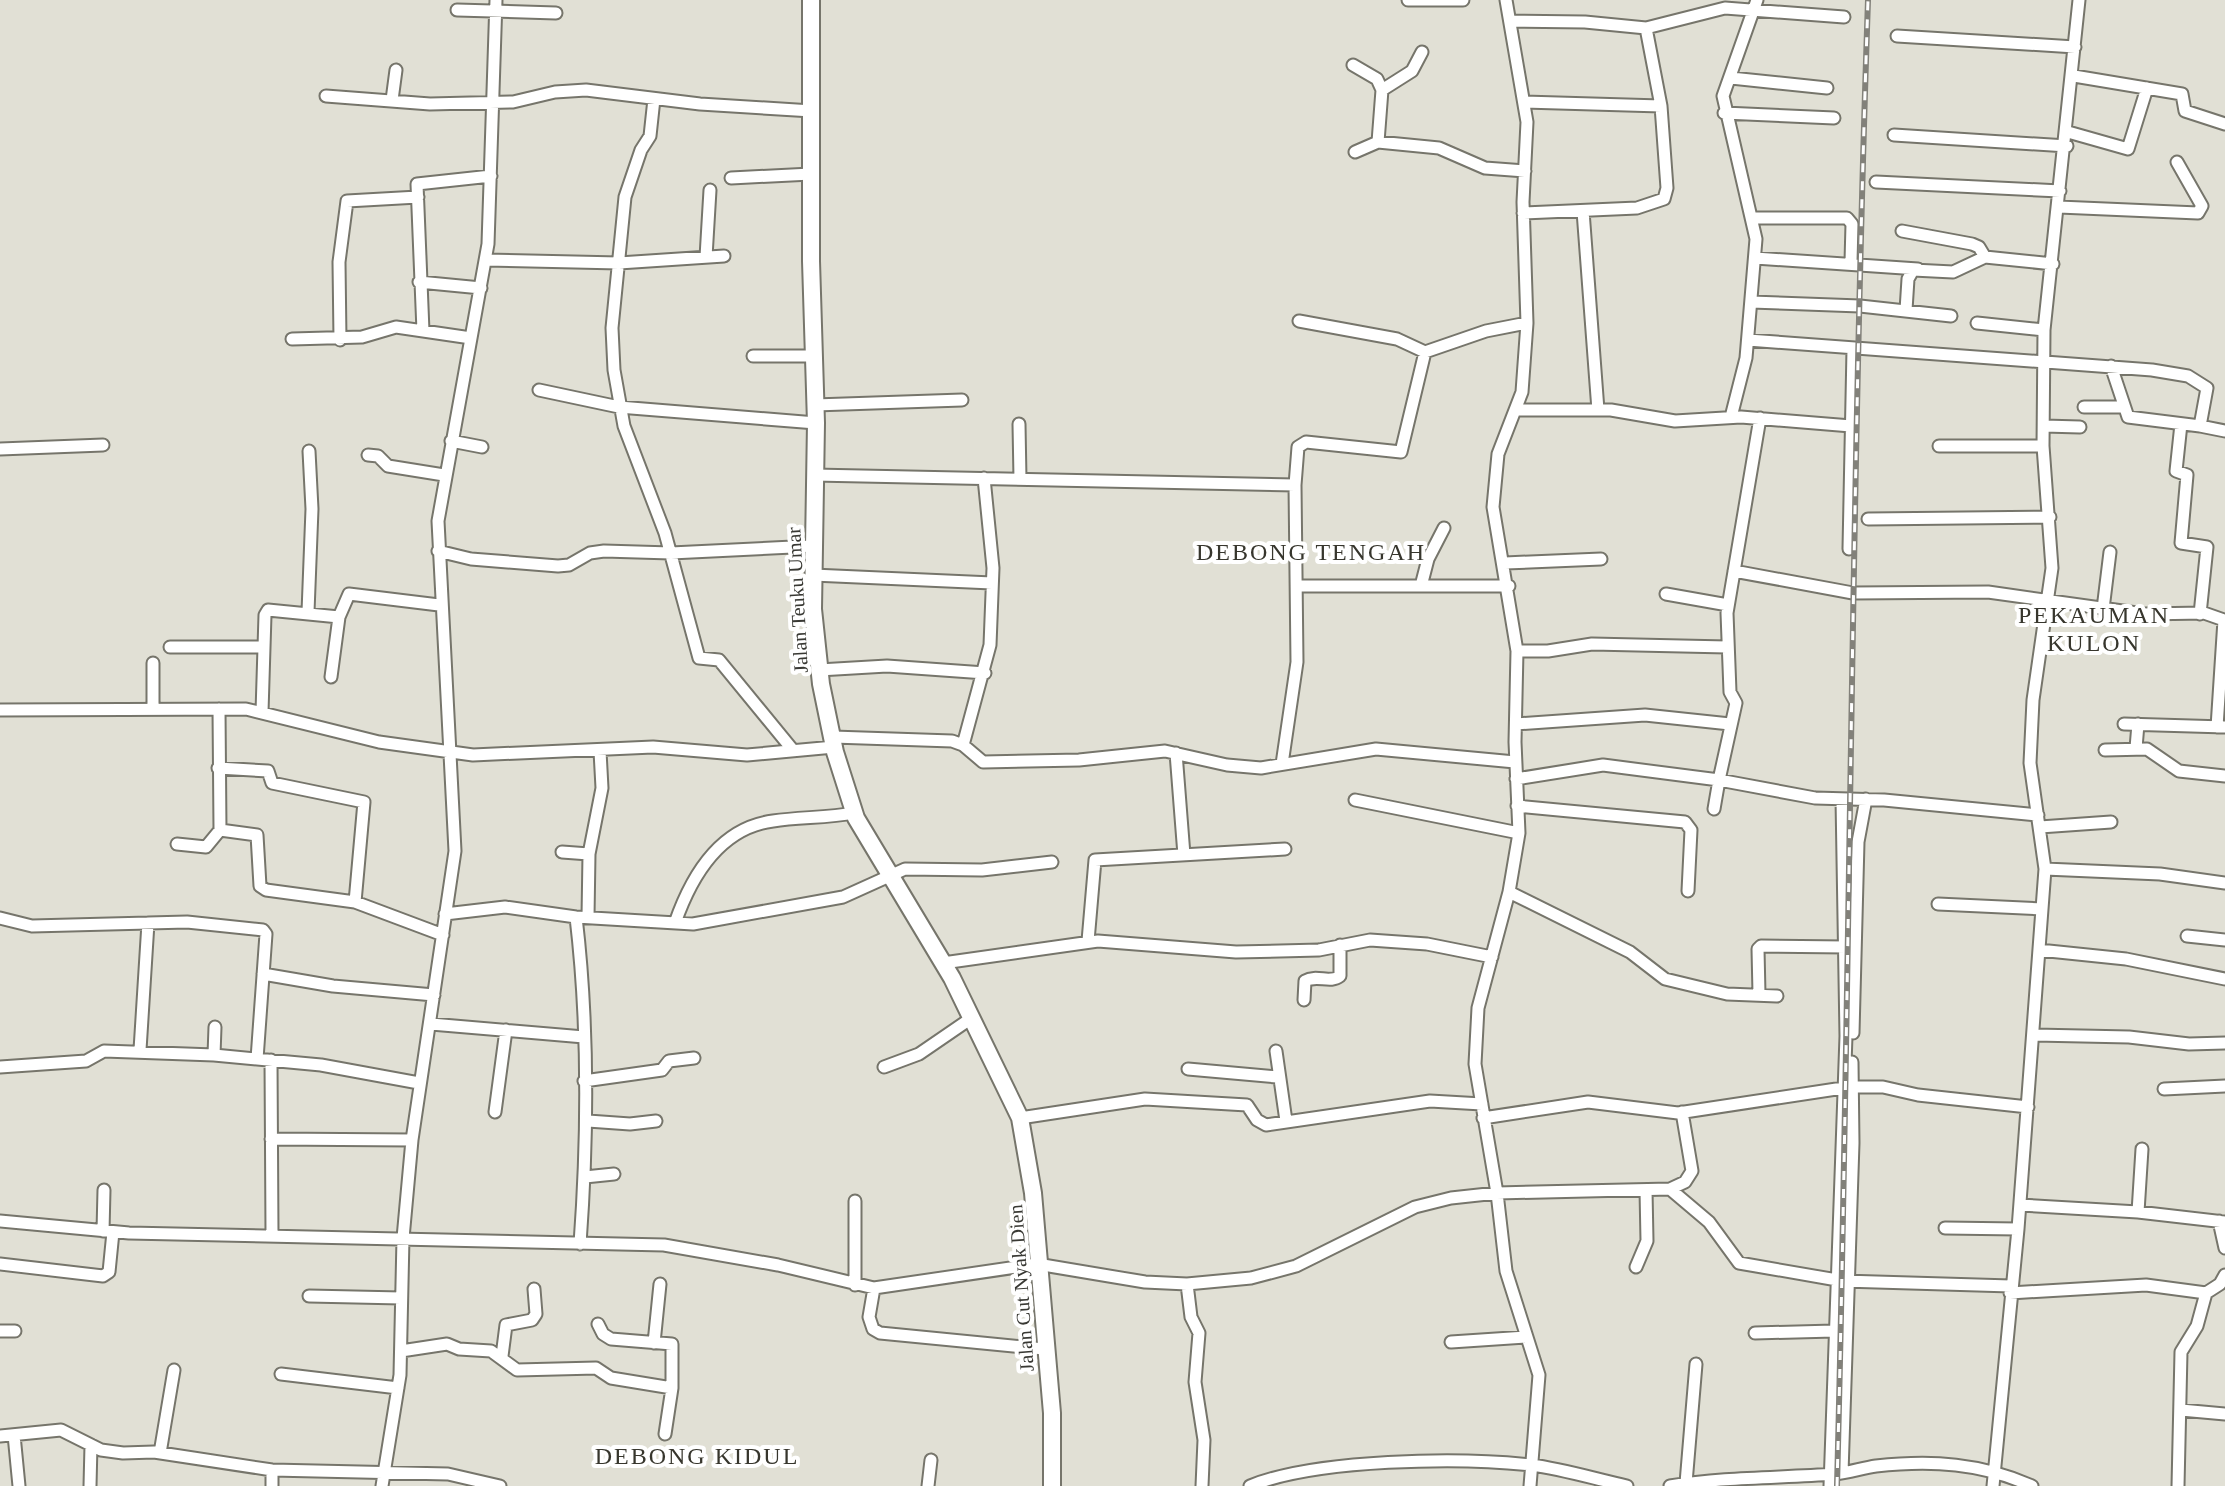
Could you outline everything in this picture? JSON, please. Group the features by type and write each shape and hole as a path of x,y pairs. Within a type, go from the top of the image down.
{"main road":[{"name":"Jalan Teuku Umar","path":"811,0 816,423 813,575 819,670 833,742 854,813 943,963 1009,1091"},
{"name":"Jalan Cut Nyak Dien","path":"1009,1091 1020,1118 1030,1160 1044,1349 1052,1413 1052,1486"}],"street":[{"path":"1408,0 1463,0"},
{"path":"1506,0 1528,141 1523,213 1527,323 1525,375 1518,410 1498,454 1493,507 1509,586 1517,651 1515,762 1519,833 1509,892 1476,1021 1475,1064 1497,1193 1506,1271 1539,1375 1530,1486"},
{"path":"1993,1486 2035,1035 2045,869 2030,763 2032,725 2050,601 2050,517 2043,446 2044,330 2067,146 2079,0"},
{"path":"457,10 496,6 556,13"},
{"path":"383,1481 398,1388 403,1238 412,1140 431,1024 456,824 447,751 438,521 444,475 486,260 496,6"},
{"path":"1511,21 1585,22 1646,28 1725,8 1754,6 1844,17"},
{"path":"1731,417 1748,340 1755,258 1752,218 1724,113 1723,96 1754,6"},
{"path":"1523,213 1637,208 1664,199 1667,188 1661,106 1646,28"},
{"path":"1897,36 2075,47"},
{"path":"1382,90 1412,71 1422,52"},
{"path":"1353,65 1377,79 1382,90 1378,142"},
{"path":"392,100 396,70"},
{"path":"2074,76 2182,94 2185,111 2225,124"},
{"path":"1731,78 1827,88"},
{"path":"2068,132 2128,149 2147,88"},
{"path":"326,96 430,104 513,102 555,92 586,90 654,99 812,111"},
{"path":"654,99 650,136 641,150 625,197 612,348 619,407 671,553 699,658 719,660 792,749"},
{"path":"1524,102 1661,106"},
{"path":"1724,113 1834,118"},
{"path":"1894,135 2067,146"},
{"path":"1355,152 1378,142 1439,148 1485,168 1525,171"},
{"path":"2059,207 2198,213 2202,206 2177,162"},
{"path":"731,178 811,174"},
{"path":"423,331 419,282 420,182 491,176"},
{"path":"1876,182 2060,191"},
{"path":"706,257 710,190"},
{"path":"340,340 339,262 347,201 418,197"},
{"path":"1583,211 1598,410"},
{"path":"1752,218 1847,218 1852,224 1851,262"},
{"path":"1902,231 1972,244 1979,247 1985,257"},
{"path":"486,260 619,263 724,256"},
{"path":"1755,258 1851,262 1953,272 1985,257 2053,264"},
{"path":"1906,310 1908,279 1913,270 1918,270"},
{"path":"419,282 481,288"},
{"path":"1751,302 1906,310 1951,316"},
{"path":"1299,321 1397,339 1425,352 1495,329 1527,323"},
{"path":"1977,323 2044,330"},
{"path":"292,339 340,340 396,327 471,338"},
{"path":"1748,340 2152,370 2200,381 2207,394 2200,426"},
{"path":"1849,549 1853,349"},
{"path":"1282,764 1294,699 1299,586 1295,485 1298,447 1306,442 1401,452 1425,352"},
{"path":"753,356 813,356"},
{"path":"2111,366 2123,407 2132,418 2225,431"},
{"path":"539,390 619,407 816,423"},
{"path":"815,405 962,400"},
{"path":"2084,407 2123,407"},
{"path":"1518,410 1598,410 1675,421 1731,417 1851,426"},
{"path":"1714,809 1736,703 1730,692 1728,605 1760,418"},
{"path":"1019,424 1020,479"},
{"path":"2181,424 2176,471 2187,475 2181,541 2207,547 2200,614"},
{"path":"2044,426 2080,427"},
{"path":"451,441 482,447"},
{"path":"0,449 103,445"},
{"path":"1939,446 2043,446"},
{"path":"308,612 312,509 309,451"},
{"path":"368,455 378,456 388,466 444,475"},
{"path":"814,475 1295,485"},
{"path":"963,745 985,673 990,645 992,583 984,478"},
{"path":"1868,519 2050,517"},
{"path":"1421,586 1428,559 1444,528"},
{"path":"438,551 471,559 558,566 590,553 671,553 813,546"},
{"path":"2103,609 2110,552"},
{"path":"1505,563 1601,559"},
{"path":"1734,571 1853,593 1988,592 2144,614 2200,614 2224,620 2221,727 2124,724"},
{"path":"813,575 992,583"},
{"path":"1299,586 1509,586"},
{"path":"331,677 339,617 349,594 439,605"},
{"path":"1666,594 1728,605"},
{"path":"262,712 265,615 268,610 339,617"},
{"path":"1517,651 1548,651 1592,644 1727,647"},
{"path":"170,647 264,647"},
{"path":"153,663 153,707"},
{"path":"819,670 887,666 985,673"},
{"path":"0,710 153,707 262,712 379,742 513,755 668,747 747,755 833,742 920,737 963,745 983,762 1079,760 1147,751 1261,768 1325,760 1376,749 1515,762"},
{"path":"177,844 206,847 220,830 219,709"},
{"path":"1516,724 1645,715 1730,724"},
{"path":"2136,748 2138,724"},
{"path":"2105,750 2136,748 2151,751 2179,771 2225,776"},
{"path":"580,1244 588,1121 584,1081 582,917 589,854 602,788 600,751"},
{"path":"1176,753 1184,855"},
{"path":"1516,779 1603,765 1719,780 1815,798 1866,799 2039,821 2111,822"},
{"path":"218,768 268,771 271,783 364,802 355,902"},
{"path":"1842,799 1849,1281 1842,1473"},
{"path":"1830,1480 1836,1280 1858,842 1866,799"},
{"path":"1355,800 1519,833"},
{"path":"1517,806 1685,822 1691,830 1688,891"},
{"path":"675,923 688,886 733,835 773,820 854,813"},
{"path":"220,830 257,835 258,880 266,890 355,902 443,935"},
{"path":"1088,941 1095,860 1285,849"},
{"path":"562,852 589,854"},
{"path":"445,914 505,907 582,917 675,923 732,919 843,897 914,868 982,870 1052,862"},
{"path":"2045,869 2160,874 2225,883"},
{"path":"1509,892 1630,952 1665,979 1727,994 1777,996"},
{"path":"1938,904 2042,909"},
{"path":"0,918 32,926 148,923 263,930 266,934 257,1059"},
{"path":"140,1050 148,923"},
{"path":"2187,936 2225,940"},
{"path":"943,963 1059,948 1088,941 1236,952 1319,950 1370,940 1427,944 1492,957"},
{"path":"1304,1000 1305,981 1331,980 1340,976 1340,945"},
{"path":"1759,994 1758,949 1761,946 1846,947"},
{"path":"2039,950 2126,959 2225,979"},
{"path":"263,974 333,986 434,995"},
{"path":"884,1067 919,1054 973,1017"},
{"path":"431,1024 584,1037"},
{"path":"214,1055 215,1027"},
{"path":"495,1112 506,1030"},
{"path":"2035,1035 2129,1037 2189,1044 2225,1043"},
{"path":"0,1067 86,1061 100,1051 140,1050 271,1060 419,1083"},
{"path":"1276,1051 1277,1077 1286,1121"},
{"path":"584,1081 662,1070 669,1061 694,1058"},
{"path":"271,1060 272,1234"},
{"path":"1188,1069 1277,1077"},
{"path":"1133,1086 1135,1100"},
{"path":"2164,1089 2225,1086"},
{"path":"1483,1118 1588,1102 1682,1112 1848,1088 1883,1087 1918,1095 2028,1107"},
{"path":"1020,1118 1135,1100 1247,1105 1262,1124 1430,1101 1482,1104"},
{"path":"0,1221 108,1231 687,1247 874,1288 1037,1264 1145,1282 1187,1284 1251,1278 1296,1266 1415,1207 1497,1193 1670,1189 1688,1180 1692,1171 1682,1112"},
{"path":"588,1121 630,1124 656,1121"},
{"path":"271,1139 412,1140"},
{"path":"2138,1212 2142,1149"},
{"path":"585,1177 614,1174"},
{"path":"1670,1189 1709,1222 1739,1263 1836,1280 2011,1290 2146,1285 2206,1293 2220,1284 2225,1275"},
{"path":"0,1264 103,1276 109,1272 104,1190"},
{"path":"1636,1267 1647,1241 1646,1190"},
{"path":"855,1201 855,1285"},
{"path":"2020,1205 2138,1212 2222,1222 2225,1248"},
{"path":"1945,1228 2018,1229"},
{"path":"654,1343 660,1284"},
{"path":"1187,1284 1191,1317 1199,1333 1195,1382 1204,1440 1202,1486"},
{"path":"874,1288 869,1317 873,1329 880,1333 1044,1349"},
{"path":"502,1356 506,1325 532,1320 536,1314 534,1289"},
{"path":"2178,1486 2181,1352 2197,1326 2206,1293"},
{"path":"309,1296 401,1298"},
{"path":"598,1324 603,1334 611,1339 654,1343 662,1340 672,1344 672,1388 665,1434"},
{"path":"0,1331 15,1331"},
{"path":"1755,1333 1834,1331"},
{"path":"1451,1342 1526,1337"},
{"path":"401,1351 447,1344 502,1356 517,1370 596,1368 611,1378 672,1388"},
{"path":"1686,1483 1696,1364"},
{"path":"160,1453 174,1370"},
{"path":"281,1374 398,1388"},
{"path":"2181,1410 2225,1414"},
{"path":"0,1436 61,1430 91,1445 123,1453 160,1453 272,1470 383,1481 448,1474 500,1486"},
{"path":"14,1435 19,1486"},
{"path":"90,1486 91,1445"},
{"path":"928,1486 931,1460"},
{"path":"1250,1486 1291,1472 1418,1463 1532,1466 1627,1486"},
{"path":"1670,1486 1740,1476 1830,1480 1842,1473 1905,1463 1941,1463 1996,1470 2032,1486"},
{"path":"272,1470 272,1486"}],"railway":[{"path":"1837,1486 1868,0"}],"district":[{"name":"DEBONG TENGAH","path":"1311,552"},
{"name":"PEKAUMAN KULON","path":"2094,629"},
{"name":"DEBONG KIDUL","path":"697,1456"}]}
